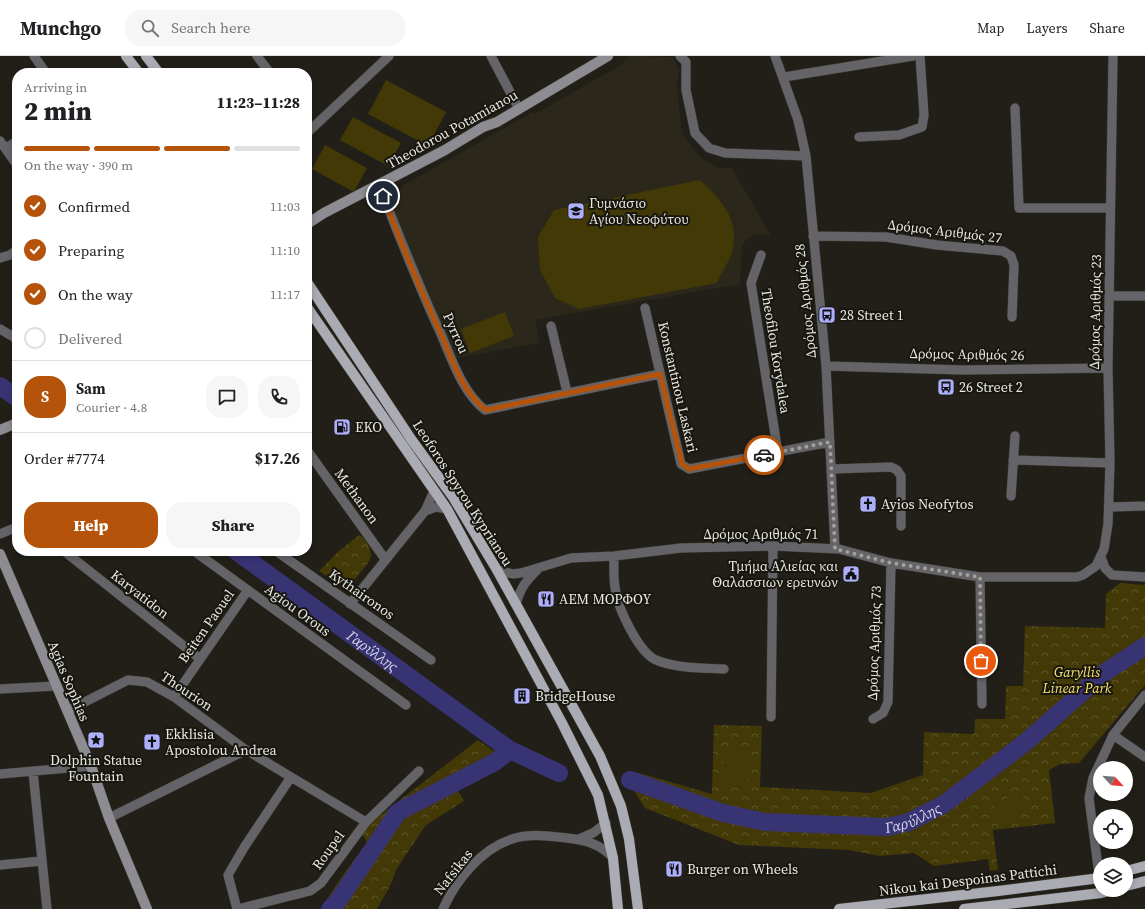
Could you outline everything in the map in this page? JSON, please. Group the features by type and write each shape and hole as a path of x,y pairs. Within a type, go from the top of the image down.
{"main road":[{"path":"126,56 135,68"},
{"path":"146,56 155,68"},
{"name":"Leoforos Spyrou Kyprianou","path":"312,290 411,439 453,497 497,570 600,756 621,806 629,840 638,909"},
{"name":"Leoforos Spyrou Kyprianou","path":"312,314 447,509 562,723 598,795 606,823 613,858 618,909"},
{"path":"1133,869 1145,866"},
{"name":"Nikou kai Despoinas Pattichi","path":"840,909 1093,879"},
{"path":"1133,884 1145,881"},
{"name":"Nikou kai Despoinas Pattichi","path":"964,909 1093,893"}],"street":[{"path":"34,56 42,68"},
{"path":"257,56 266,68"},
{"path":"312,126 389,56"},
{"path":"491,56 519,109"},
{"name":"Theodorou Potamianou","path":"312,221 519,109 608,56"},
{"path":"680,56 686,62 686,90 695,133 709,148 725,153 806,156"},
{"name":"Δρόμος Αριθμός 28","path":"774,56 784,78 798,120 806,156 826,366 835,549"},
{"path":"784,78 914,56"},
{"path":"859,137 899,135 922,127 924,115 920,56"},
{"name":"Δρόμος Αριθμός 23","path":"1096,566 1101,557 1106,538 1110,507 1108,368 1113,56"},
{"path":"1015,108 1020,208 1110,208"},
{"path":"3,145 12,158"},
{"name":"Pyrrou","path":"379,185 410,267 456,369 475,402 486,410 567,392 660,374"},
{"name":"Δρόμος Αριθμός 27","path":"813,236 886,237 938,245 1003,251 1011,256 1014,265 1012,317"},
{"path":"0,258 12,254"},
{"name":"Theofilou Korydalea","path":"761,254 751,283 778,453"},
{"path":"1110,296 1145,296"},
{"name":"Konstantinou Laskari","path":"646,308 682,464 689,469 778,453"},
{"path":"551,326 567,392"},
{"path":"0,330 12,336"},
{"name":"Δρόμος Αριθμός 26","path":"826,366 963,370 1108,368"},
{"path":"0,430 12,425"},
{"path":"1011,496 1015,436"},
{"path":"778,453 830,442"},
{"name":"Methanon","path":"312,457 385,559"},
{"path":"1013,460 1110,463"},
{"path":"832,469 891,467 897,470 901,476 901,526"},
{"path":"350,604 425,511 434,491"},
{"path":"1110,507 1145,506"},
{"path":"425,511 436,507 447,509"},
{"path":"0,534 12,529"},
{"path":"771,717 772,546"},
{"name":"Δρόμος Αριθμός 71","path":"497,570 513,574 571,558 614,556 681,548 772,546 835,549 891,563 980,577 1077,577 1083,575 1096,566"},
{"name":"Agias Sophias","path":"0,554 91,766 109,818 147,909"},
{"name":"Karyatidon","path":"70,556 199,658"},
{"name":"Agiou Orous","path":"201,556 406,705"},
{"name":"Kythaironos","path":"283,556 431,660"},
{"path":"614,556 616,593 622,612 646,652 653,659 664,662 724,669"},
{"path":"1101,557 1105,568 1112,575 1145,577"},
{"name":"Δρόμος Αριθμός 73","path":"873,719 882,713 888,702 891,563"},
{"name":"Δρόμος Αριθμός 71","path":"516,604 520,590 526,580 542,566"},
{"path":"980,577 982,704"},
{"name":"Beiten Paouel","path":"174,697 199,658 248,590"},
{"name":"Thourion","path":"67,711 128,680 147,682 174,697 246,750 366,822"},
{"path":"0,689 56,686"},
{"path":"1097,857 1089,798 1093,778 1113,735 1145,695"},
{"path":"1113,735 1145,757"},
{"path":"109,818 246,750"},
{"path":"0,774 91,766"},
{"path":"33,772 48,909"},
{"name":"Roupel","path":"237,909 310,890 321,883 366,822 419,772"},
{"path":"237,909 228,875 291,777"},
{"path":"579,839 593,833 606,823"},
{"name":"Nafsikas","path":"443,909 448,899 471,867 495,846 513,839 529,836 579,839 601,847 613,858"},
{"path":"0,865 42,861"}],"shaded area":[{"name":"Γυμνάσιο Αγίου Νεοφύτου","path":"629,56 673,57 679,71 677,85 682,134 701,158 718,168 732,168 771,236 756,234 746,240 742,246 740,284 536,320 539,343 458,358 426,295 397,217 394,206 395,196 402,186 533,112 535,114 621,65"}],"green space":[{"path":"386,80 446,112 428,146 368,114"},
{"path":"353,117 401,143 388,166 340,140"},
{"path":"325,145 367,168 354,192 312,169"},
{"path":"700,180 722,203 731,220 733,230 734,240 732,252 717,283 579,309 555,298 540,270 538,237 554,210"},
{"path":"505,312 514,336 470,353 461,329"},
{"path":"359,535 368,544 371,557 350,583 345,585 341,584 319,571 339,551"},
{"name":"Garyllis Linear Park","path":"1120,583 1145,585 1145,685 1079,763 1060,764 1049,770 1055,823 993,830 998,870 990,871 988,859 934,866 914,853 880,856 849,850 739,845 645,808 631,786 639,773 712,794 714,725 762,726 760,787 871,793 923,775 924,732 974,734 975,719 1005,719 1006,686 1023,686 1025,626 1105,628 1106,594"},
{"path":"478,740 507,760 457,789 464,801 426,825 397,868 389,888 377,909 321,909 336,885 367,842 362,834 369,824"},
{"path":"724,748 749,749 747,788 722,787"},
{"path":"1019,791 1028,806 1003,821 993,806"}],"waterway":[{"name":"Γαρύλλης","path":"0,386 12,394"},
{"name":"Γαρύλλης","path":"243,556 510,750"},
{"name":"Γαρύλλης","path":"630,780 723,813 765,822 887,827 909,822 944,804 1026,742 1104,673 1145,646"},
{"name":"Γαρύλλης","path":"330,909 338,901 398,812 495,762 510,750 559,773"}],"way so far":[{"path":"764,455 830,442 835,549 891,563 980,577 981,661"}],"place":[{"name":"Γυμνάσιο Αγίου Νεοφύτου","path":"576,211"},
{"name":"28 Street 1","path":"827,315"},
{"name":"26 Street 2","path":"946,387"},
{"name":"EKO","path":"342,427"},
{"name":"Ayios Neofytos","path":"868,504"},
{"name":"Τμήμα Αλιείας και Θαλάσσιων ερευνών","path":"851,574"},
{"name":"ΑΕΜ ΜΟΡΦΟΥ","path":"546,599"},
{"name":"BridgeHouse","path":"522,696"},
{"name":"Dolphin Statue Fountain","path":"96,740"},
{"name":"Ekklisia Apostolou Andrea","path":"152,742"},
{"name":"Burger on Wheels","path":"674,869"}],"route":[{"path":"383,196 410,267 456,369 475,402 486,410 567,392 660,374 682,464 689,469 764,455"}]}
